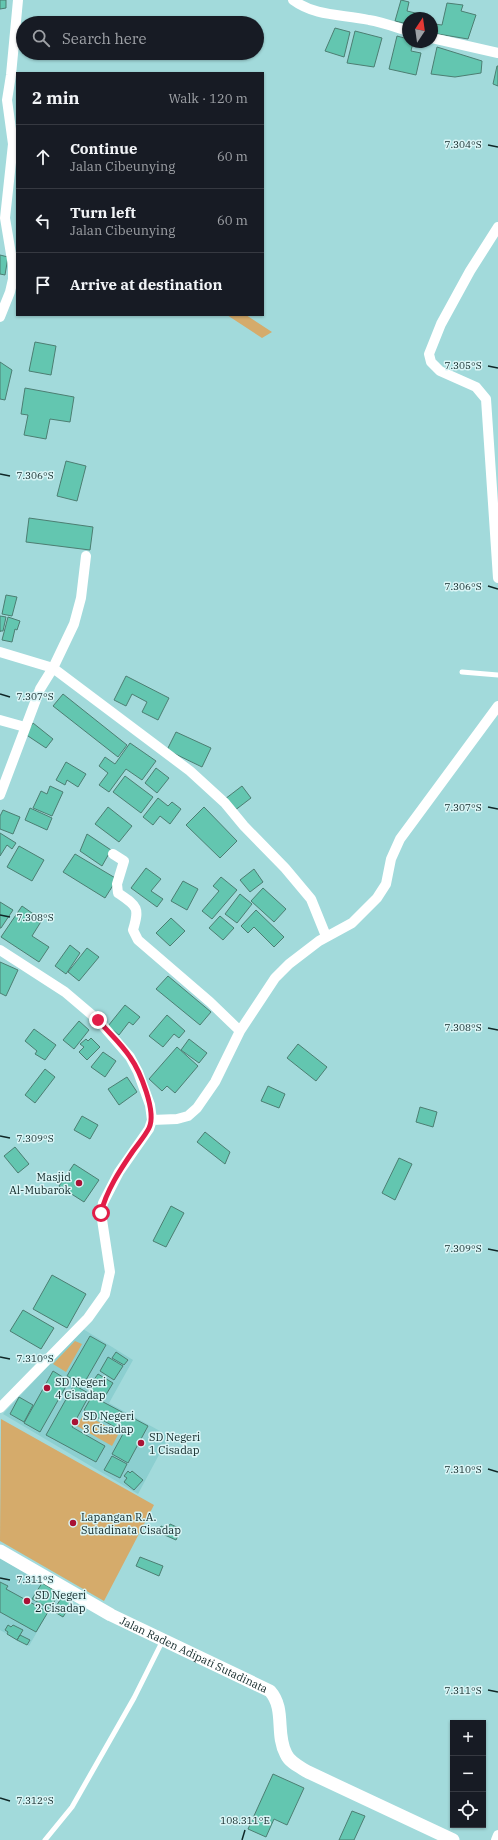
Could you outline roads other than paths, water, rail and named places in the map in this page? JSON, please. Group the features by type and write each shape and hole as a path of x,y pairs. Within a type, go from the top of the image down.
{"street":[{"path":"17,16 18,0"},
{"path":"293,0 308,9 324,14 370,20 402,29"},
{"path":"0,317 10,292 13,279 13,266 5,218 13,144 7,100 16,21"},
{"path":"438,39 498,53"},
{"path":"498,227 470,271 441,324 428,354 431,362 440,371 476,388 486,399 498,578"},
{"path":"0,795 40,688 53,668 79,609 86,556"},
{"path":"0,652 53,668 190,771 225,803 244,826 285,868 311,899 326,936"},
{"path":"152,1120 177,1119 188,1116 197,1108 215,1082 240,1031 275,978 289,964 326,936 352,923 377,898 386,884 391,858 400,839 498,706"},
{"path":"0,720 25,727"},
{"path":"113,854 124,861 118,878 118,893 134,904 137,910 133,930 138,940 210,1002 240,1031"},
{"path":"0,950 65,992 98,1020 130,1057 138,1072 150,1105 152,1120 149,1129 119,1172 103,1203 101,1213 110,1272 104,1294 88,1318 0,1408"},
{"name":"Jalan Raden Adipati Sutadinata","path":"0,1551 111,1615 164,1639 270,1691 275,1697 279,1706 281,1742 286,1755 292,1762 308,1772 453,1840"},
{"path":"496,1840 498,1835"}],"lane":[{"path":"462,672 498,674"},
{"path":"45,1840 72,1807 134,1698 164,1639"}],"place":[{"name":"Masjid Al-Mubarok","path":"79,1183"},
{"name":"SD Negeri 4 Cisadap","path":"47,1388"},
{"name":"SD Negeri 3 Cisadap","path":"75,1422"},
{"name":"SD Negeri 1 Cisadap","path":"141,1443"},
{"name":"Lapangan R.A. Sutadinata Cisadap","path":"73,1523"},
{"name":"SD Negeri 2 Cisadap","path":"27,1601"}]}
